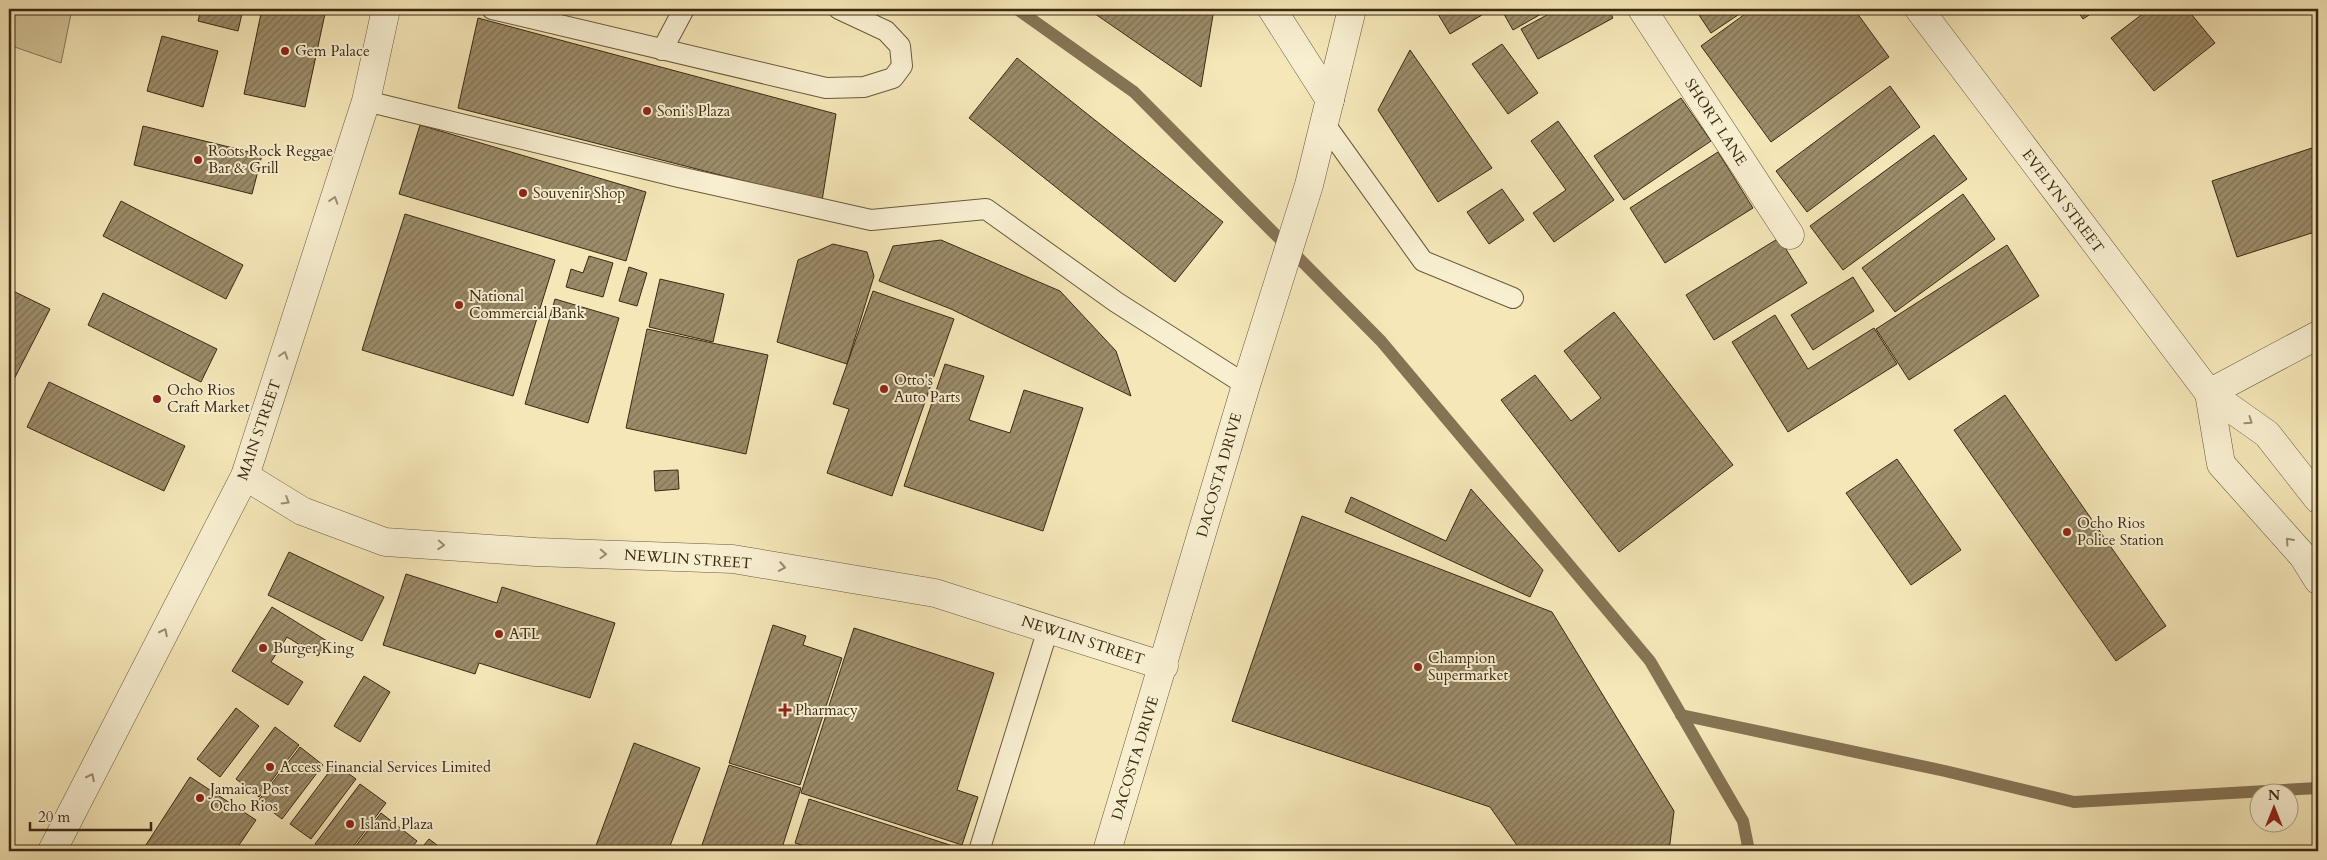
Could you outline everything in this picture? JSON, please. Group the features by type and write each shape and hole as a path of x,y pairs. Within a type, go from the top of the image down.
{"street":[{"name":"MAIN STREET","path":"52,851 245,476 366,101 386,9"},
{"path":"1272,9 1327,112"},
{"path":"1327,112 1352,9"},
{"name":"SHORT LANE","path":"1642,9 1790,235"},
{"name":"EVELYN STREET","path":"1918,9 2209,393 2267,434 2318,499"},
{"name":"DACOSTA DRIVE","path":"1107,851 1164,666 1246,385 1310,185 1327,112"},
{"path":"2209,393 2318,335"},
{"name":"EVELYN STREET","path":"2209,393 2221,464 2303,556 2318,580"},
{"name":"NEWLIN STREET","path":"245,476 302,511 385,542 536,552 733,559 935,593 1164,666"}],"lane":[{"path":"492,9 826,88 864,87 893,78 902,66 900,46 886,31 839,9"},
{"path":"662,50 684,9"},
{"path":"366,101 871,220 986,209 1116,302 1246,385"},
{"path":"1327,112 1423,261 1513,298"},
{"path":"979,851 1048,629"}],"shaded area":[{"path":"9,9 72,9 61,63 9,45"}],"building":[{"path":"201,9 243,9 238,31 198,21"},
{"name":"Gem Palace","path":"262,9 326,9 305,107 244,94"},
{"path":"1088,9 1214,9 1201,87"},
{"path":"1435,9 1478,9 1482,15 1450,34"},
{"path":"1501,9 1550,9 1513,30"},
{"path":"1558,9 1608,9 1613,18 1538,59 1521,29"},
{"path":"1695,9 1747,9 1711,33"},
{"path":"1752,9 1854,9 1889,57 1771,142 1701,46"},
{"path":"2076,9 2098,9 2083,19"},
{"path":"2149,9 2187,9 2215,43 2154,91 2111,38"},
{"name":"Soni's Plaza","path":"478,18 836,114 822,201 458,108"},
{"path":"162,36 218,51 203,107 147,91"},
{"path":"1502,44 1538,93 1508,114 1472,64"},
{"path":"1410,50 1492,168 1438,202 1378,110"},
{"path":"1017,58 1223,222 1175,282 969,118"},
{"path":"1890,86 1920,127 1807,212 1776,171"},
{"path":"1681,98 1711,141 1624,200 1594,156"},
{"path":"1558,121 1614,200 1554,242 1533,213 1566,190 1531,141"},
{"name":"Souvenir Shop","path":"420,125 646,192 626,261 399,194"},
{"name":"Roots Rock Reggae Bar & Grill","path":"143,126 262,155 252,194 134,165"},
{"path":"1934,135 1967,179 1843,270 1810,226"},
{"path":"2318,146 2318,231 2237,257 2212,181"},
{"path":"1718,152 1753,208 1665,263 1630,208"},
{"path":"1502,189 1524,220 1489,244 1467,212"},
{"path":"1963,194 1995,239 1895,312 1862,268"},
{"path":"121,201 243,265 226,299 103,236"},
{"name":"National Commercial Bank","path":"405,214 555,260 513,396 362,350"},
{"path":"1779,238 1807,283 1714,340 1686,295"},
{"path":"941,240 1060,291 1116,351 1131,396 951,309 879,281 893,246"},
{"path":"833,244 867,252 874,276 847,364 777,342 798,260"},
{"path":"2007,245 2039,296 1909,380 1876,329"},
{"path":"589,256 613,263 603,297 566,287 571,269 583,273"},
{"path":"629,267 647,273 637,306 619,301"},
{"path":"1853,277 1874,311 1813,350 1791,315"},
{"path":"660,279 724,294 713,342 649,327"},
{"path":"9,289 50,309 9,389"},
{"name":"Otto's Auto Parts","path":"873,291 954,319 892,496 827,473 849,409 833,404"},
{"path":"103,293 217,349 201,382 88,325"},
{"path":"555,299 619,318 588,423 525,404"},
{"path":"1614,312 1733,465 1619,552 1501,400 1535,375 1571,421 1601,398 1564,351"},
{"path":"1775,315 1808,369 1874,328 1897,364 1788,432 1732,342"},
{"path":"647,329 768,355 746,454 626,428"},
{"path":"945,364 984,376 969,420 1010,433 1024,390 1083,408 1043,531 904,486"},
{"path":"49,382 185,446 164,491 27,427"},
{"path":"2005,395 2166,626 2116,661 1954,430"},
{"path":"1897,459 1961,550 1911,585 1846,493"},
{"path":"678,470 679,489 655,491 654,471"},
{"path":"1471,489 1543,570 1530,597 1345,512 1351,497 1446,541"},
{"name":"Champion Supermarket","path":"1302,516 1552,612 1674,811 1669,851 1521,851 1490,807 1232,721"},
{"path":"289,552 384,597 362,641 268,595"},
{"name":"ATL","path":"406,574 497,603 502,587 615,623 590,698 479,663 475,674 383,645"},
{"name":"Burger King","path":"272,607 327,641 318,656 287,637 271,662 303,682 288,705 232,671"},
{"name":"Pharmacy","path":"773,625 806,636 803,645 842,658 800,785 729,763"},
{"path":"854,628 994,673 957,790 978,797 962,845 801,793"},
{"path":"364,676 390,692 360,742 334,726"},
{"path":"236,708 259,726 220,777 197,759"},
{"path":"275,727 299,745 259,797 236,779"},
{"path":"634,743 700,768 668,851 594,851"},
{"path":"300,747 323,765 282,819 258,801"},
{"name":"Island Plaza","path":"335,764 356,779 311,839 290,824"},
{"path":"729,765 801,788 781,851 700,851"},
{"name":"Jamaica Post Ocho Rios","path":"190,777 256,820 235,851 142,851"},
{"name":"Island Plaza","path":"360,784 386,803 350,851 325,851 315,844"},
{"path":"809,799 956,847 955,851 821,851 795,843"},
{"name":"Island Plaza","path":"381,813 417,841 409,851 352,851"},
{"name":"Island Plaza","path":"429,839 445,851 419,851"}],"waterway":[{"path":"1017,9 1134,92 1381,341 1650,661 1743,821 1749,851"},
{"path":"1681,715 1945,771 2074,802 2318,788"}],"place":[{"name":"Gem Palace","path":"285,51"},
{"name":"Soni's Plaza","path":"647,111"},
{"name":"Roots Rock Reggae Bar & Grill","path":"198,160"},
{"name":"Souvenir Shop","path":"523,193"},
{"name":"National Commercial Bank","path":"459,305"},
{"name":"Otto's Auto Parts","path":"884,389"},
{"name":"Ocho Rios Craft Market","path":"157,399"},
{"name":"Ocho Rios Police Station","path":"2067,532"},
{"name":"ATL","path":"499,634"},
{"name":"Burger King","path":"263,648"},
{"name":"Champion Supermarket","path":"1418,667"},
{"name":"Pharmacy","path":"785,710"},
{"name":"Access Financial Services Limited","path":"270,767"},
{"name":"Jamaica Post Ocho Rios","path":"200,798"},
{"name":"Island Plaza","path":"350,824"}]}
